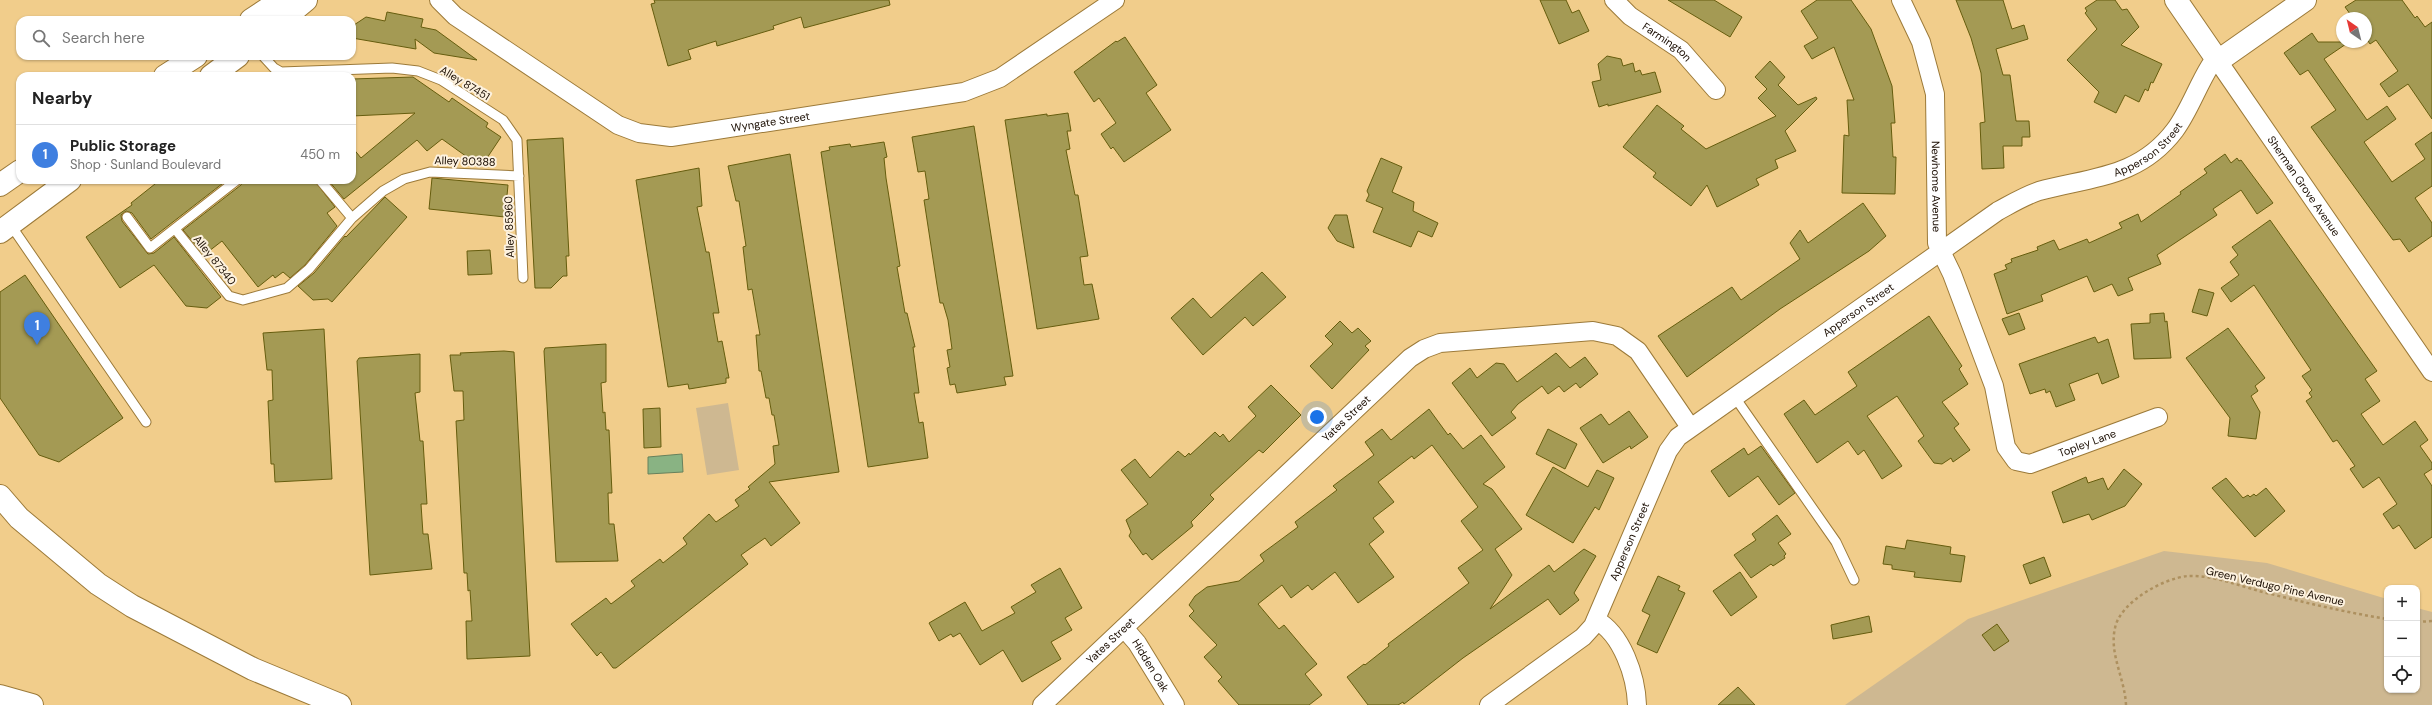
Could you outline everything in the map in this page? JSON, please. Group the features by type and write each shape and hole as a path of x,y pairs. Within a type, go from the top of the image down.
{"main road":[{"path":"257,16 281,0"},
{"path":"287,16 306,0"},
{"name":"Sherman Grove Avenue","path":"2176,0 2218,61"},
{"name":"Apperson Street","path":"2218,61 2305,0"},
{"path":"171,72 190,60"},
{"path":"216,72 233,60"},
{"path":"0,185 16,174"},
{"path":"5,228 65,184"},
{"path":"0,496 18,518 98,584 132,606 253,669 340,705"},
{"path":"0,696 32,705"}],"street":[{"name":"Wyngate Street","path":"439,0 455,16 607,119 639,133 671,137 964,92 1000,78 1115,0"},
{"name":"Farmington","path":"1614,0 1630,16 1681,50 1716,90"},
{"name":"Newhome Avenue","path":"1901,0 1921,42 1935,94 1937,150 1935,220 1937,243 1952,274 1994,386 2006,447 2016,461"},
{"name":"Apperson Street","path":"1489,705 1583,637 1593,626 1668,451 1678,437 1690,427 1940,251 2023,197 2117,174 2143,161 2154,153 2174,131 2210,66 2218,61"},
{"name":"Sherman Grove Avenue","path":"2218,61 2432,372"},
{"name":"Yates Street","path":"1042,705 1410,358 1424,349 1440,343 1593,331 1617,336 1638,351 1690,427"},
{"name":"Topley Lane","path":"2016,461 2030,464 2158,417"},
{"path":"1596,620 1607,626 1630,665 1636,686 1637,705"},
{"name":"Hidden Oak","path":"1124,628 1137,643 1175,705"}],"lane":[{"name":"Alley 87451","path":"267,60 274,68 281,72 392,68 418,71 441,80 503,120 517,140 519,176"},
{"name":"Alley 80388","path":"352,218 383,191 404,179 430,172 519,176"},
{"name":"Alley 85960","path":"519,176 523,278"},
{"path":"127,217 150,248 232,184"},
{"path":"323,184 352,218"},
{"name":"Alley 87340","path":"175,229 229,296 243,300 286,288 309,269 352,218"},
{"path":"5,228 146,422"},
{"path":"1734,396 1836,542 1854,580"}],"path":[{"name":"Green Verdugo Pine Avenue","path":"2126,705 2113,647 2117,620 2131,603 2161,584 2176,578 2201,576 2318,606 2384,618"},
{"path":"2420,622 2432,621"}],"shaded area":[{"path":"728,403 739,470 707,475 696,408"},
{"path":"682,454 683,472 648,474 648,457"},
{"path":"2164,551 2267,563 2384,598 2384,693 2420,693 2420,609 2432,612 2432,705 1845,705 1968,619"}],"building":[{"path":"654,0 889,0 890,5 804,28 801,17 773,26 774,29 717,46 716,41 688,50 691,59 668,66 651,4 655,3"},
{"path":"1540,0 1566,0 1572,13 1579,10 1589,31 1559,44"},
{"path":"1668,0 1714,0 1742,17 1730,37"},
{"path":"1817,0 1851,0 1871,29 1892,86 1895,123 1891,123 1893,157 1896,157 1895,194 1842,193 1844,135 1849,136 1847,100 1854,100 1834,47 1812,59 1804,46 1818,38 1801,11"},
{"path":"1956,0 2003,0 2012,29 2024,25 2028,39 1996,49 2003,75 2010,75 2016,121 2029,121 2030,137 2022,137 2022,146 2003,146 2004,168 1982,169 1980,123 1985,122 1981,73 1971,38"},
{"path":"2097,0 2115,0 2122,10 2127,9 2139,27 2121,45 2162,64 2153,83 2151,82 2148,91 2145,89 2139,102 2125,95 2116,113 2094,102 2099,92 2067,60 2097,29 2085,13 2087,11 2085,8"},
{"path":"2356,0 2402,0 2415,18 2417,16 2425,27 2432,22 2432,119 2408,84 2389,97 2380,84 2398,71 2376,40 2372,43 2372,12 2349,12 2345,7"},
{"path":"387,12 423,19 421,27 436,30 477,60 434,53 415,39 416,49 356,39 356,24 366,17 385,21"},
{"path":"2312,33 2318,42 2336,42 2336,48 2340,48 2324,59 2367,120 2387,106 2396,119 2364,142 2392,182 2425,159 2415,144 2432,132 2432,186 2415,198 2432,223 2432,236 2409,252 2400,239 2393,240 2311,127 2336,110 2308,70 2300,75 2284,53"},
{"path":"1125,37 1157,85 1146,93 1171,130 1124,162 1113,147 1111,149 1101,134 1116,123 1099,98 1094,102 1074,72 1116,41 1117,42"},
{"path":"1607,56 1621,59 1623,66 1633,63 1635,72 1640,70 1642,75 1655,72 1661,92 1599,107 1592,82 1601,80 1598,64"},
{"path":"1770,61 1785,77 1778,85 1798,105 1816,97 1817,99 1785,131 1796,151 1775,160 1778,168 1756,179 1759,185 1717,207 1707,185 1691,206 1653,177 1656,173 1623,147 1657,105 1684,126 1681,129 1706,149 1776,116 1758,98 1767,89 1755,77"},
{"path":"413,77 449,102 452,98 488,123 486,127 501,137 481,167 442,139 427,151 417,140 344,199 331,184 356,184 356,152 361,158 415,113 356,116 356,79"},
{"path":"1068,113 1071,131 1067,131 1070,149 1066,150 1075,195 1078,195 1088,256 1080,257 1084,285 1092,284 1099,319 1037,329 1005,120 1047,114 1047,116"},
{"path":"974,126 1013,376 1004,377 1006,385 957,393 955,384 950,385 947,368 950,367 947,350 952,349 948,320 943,303 940,303 924,200 929,199 925,171 918,172 912,137"},
{"path":"563,138 569,256 566,256 567,276 563,276 551,288 535,288 527,140"},
{"path":"884,142 887,157 884,158 886,178 900,266 897,267 905,313 907,313 915,347 913,347 919,393 914,393 919,423 923,422 928,458 868,467 821,152 830,150 829,147 850,144 851,147"},
{"path":"790,154 839,472 769,482 800,523 771,546 765,538 741,555 748,564 616,668 613,668 601,652 597,656 571,624 606,598 611,604 635,586 631,581 660,559 663,563 687,544 683,538 709,514 716,522 739,506 735,500 750,489 748,487 775,464 773,446 779,445 774,415 772,415 769,398 766,398 761,371 759,371 756,335 760,335 752,289 748,290 743,247 746,246 739,201 736,201 728,166"},
{"path":"2225,154 2231,163 2237,158 2239,161 2241,160 2273,203 2257,214 2241,190 2213,209 2217,215 2157,255 2161,264 2128,278 2133,290 2118,296 2112,284 2094,292 2087,276 2041,295 2043,301 2007,314 1994,274 2007,269 2005,265 2012,262 2011,259 2038,250 2037,247 2054,240 2059,250 2087,239 2089,243 2122,228 2119,223 2138,214 2141,222 2181,194 2180,192 2207,173 2204,169"},
{"path":"1381,158 1402,167 1392,192 1414,202 1413,211 1438,223 1432,237 1418,231 1411,247 1373,232 1383,208 1366,201 1369,195 1367,191"},
{"path":"699,168 702,206 697,207 706,252 709,252 719,313 713,313 718,342 722,341 729,378 726,378 726,383 689,389 688,384 668,387 636,180"},
{"path":"432,178 508,185 505,217 429,209"},
{"path":"155,184 222,184 151,239 132,213 126,211 121,215 122,221 148,254 154,253 174,237 221,297 207,308 186,306 154,265 120,288 86,237 132,205 131,203"},
{"path":"317,184 335,207 327,213 337,226 305,265 290,278 283,272 275,278 273,275 258,287 222,241 204,255 183,230 241,185"},
{"path":"385,197 407,217 332,302 328,299 313,300 298,286 314,273 345,236 346,237"},
{"path":"1863,203 1886,236 1869,251 1780,309 1687,377 1658,336 1732,287 1741,300 1800,259 1790,243 1800,230 1808,243"},
{"path":"1335,215 1347,215 1354,248 1337,241 1328,228"},
{"path":"2270,220 2377,371 2365,379 2380,401 2361,414 2383,445 2415,421 2428,440 2420,446 2432,463 2432,469 2424,474 2432,486 2432,537 2415,549 2399,525 2393,529 2383,514 2397,504 2379,477 2363,488 2350,469 2355,466 2337,440 2333,442 2306,401 2312,397 2309,393 2312,390 2302,376 2311,370 2254,285 2231,302 2221,288 2239,275 2230,262 2238,255 2232,247"},
{"path":"490,250 492,274 468,275 467,251"},
{"path":"1262,272 1286,297 1253,326 1245,317 1203,355 1171,318 1193,298 1211,318"},
{"path":"25,275 123,418 59,462 39,455 0,398 0,292"},
{"path":"2199,289 2214,293 2207,316 2192,312"},
{"path":"2019,313 2025,329 2009,335 2002,319"},
{"path":"2164,313 2165,322 2167,321 2171,358 2134,359 2131,324 2150,323 2150,314"},
{"path":"1929,316 1962,366 1959,369 1968,384 1942,402 1959,424 1954,428 1970,450 1953,462 1951,458 1942,464 1934,463 1918,441 1924,436 1897,396 1867,416 1902,466 1882,479 1864,450 1858,455 1848,441 1817,463 1784,414 1804,400 1815,415 1857,386 1848,372"},
{"path":"1340,321 1352,333 1358,328 1371,341 1365,346 1369,350 1332,389 1310,366 1333,344 1325,336"},
{"path":"2228,328 2265,378 2255,386 2258,391 2251,396 2260,412 2256,439 2228,436 2230,418 2186,358"},
{"path":"324,329 332,479 275,482 274,464 271,464 268,401 273,400 272,370 267,370 263,333"},
{"path":"2095,337 2098,343 2108,339 2119,377 2102,384 2098,373 2069,384 2075,400 2056,407 2050,391 2046,393 2045,389 2030,394 2019,364"},
{"path":"606,344 606,382 601,383 603,413 605,412 606,430 609,430 612,493 608,493 609,524 614,524 618,561 556,562 544,351 545,348"},
{"path":"514,352 530,656 467,659 466,621 472,621 470,590 468,591 467,573 464,573 456,421 464,420 463,391 454,391 450,355 461,355 460,353"},
{"path":"1556,353 1570,368 1585,357 1598,374 1580,388 1576,383 1564,392 1559,386 1548,394 1542,386 1518,404 1511,412 1516,418 1492,436 1452,383 1470,368 1477,378 1496,363 1504,364 1517,382"},
{"path":"420,354 420,392 415,393 420,441 423,441 427,504 421,504 423,534 428,534 432,569 370,575 357,361 359,358"},
{"path":"1271,385 1301,415 1263,453 1259,450 1210,495 1214,499 1191,522 1193,526 1152,560 1146,553 1143,555 1129,536 1131,532 1126,520 1148,504 1121,470 1135,459 1150,478 1178,451 1185,457 1189,453 1190,455 1215,432 1220,437 1223,434 1229,442 1256,416 1248,407"},
{"path":"660,408 661,447 644,448 643,409"},
{"path":"1429,409 1448,435 1450,433 1463,449 1481,435 1505,467 1483,484 1492,489 1522,529 1495,549 1512,575 1490,609 1549,565 1554,572 1584,549 1596,556 1574,593 1579,600 1560,615 1548,599 1463,658 1404,704 1403,702 1398,705 1368,705 1347,677 1364,664 1365,665 1389,646 1388,644 1469,583 1458,568 1483,550 1461,521 1478,507 1432,445 1414,459 1412,456 1378,482 1394,502 1373,518 1384,532 1369,544 1394,577 1358,603 1335,572 1312,590 1308,585 1291,598 1282,585 1258,604 1279,629 1284,625 1317,664 1305,674 1322,695 1309,705 1239,705 1218,681 1222,677 1204,657 1217,645 1189,616 1194,611 1189,605 1195,596 1207,587 1239,581 1264,561 1260,555 1298,527 1295,522 1337,490 1333,486 1374,455 1365,442 1382,429 1391,440"},
{"path":"1629,411 1648,437 1631,449 1630,446 1603,463 1580,428 1601,414 1609,425"},
{"path":"1548,429 1577,444 1565,469 1536,454"},
{"path":"1761,446 1795,493 1779,505 1758,476 1729,497 1711,471 1744,448 1748,455"},
{"path":"1553,467 1588,487 1597,470 1614,478 1599,510 1595,507 1573,543 1526,515"},
{"path":"2124,469 2142,484 2125,506 2092,520 2089,514 2063,523 2052,492 2086,477 2088,483 2103,478 2108,490"},
{"path":"2226,478 2243,498 2248,495 2250,497 2254,494 2256,496 2266,488 2285,511 2255,537 2212,488"},
{"path":"1777,515 1791,534 1778,543 1786,554 1784,556 1785,558 1773,566 1771,564 1751,578 1734,555 1756,540 1752,534"},
{"path":"1907,540 1951,547 1950,554 1965,556 1961,582 1914,577 1915,572 1892,569 1892,565 1883,564 1886,546 1905,549"},
{"path":"2044,557 2051,576 2030,584 2023,565"},
{"path":"1060,568 1082,608 1065,618 1072,630 1051,642 1061,659 1022,682 1003,650 980,665 960,633 953,637 951,634 939,641 929,623 965,602 982,631 1015,613 1011,607 1036,592 1031,585"},
{"path":"1740,572 1757,597 1731,616 1713,591"},
{"path":"1658,576 1680,586 1678,590 1685,593 1657,653 1637,644 1650,615 1642,611"},
{"path":"1869,616 1872,632 1833,639 1831,625"},
{"path":"1997,624 2009,641 1994,651 1982,635"},
{"path":"1738,687 1755,705 1718,705"}],"place":[{"name":"Public Storage","path":"37,345"}]}
